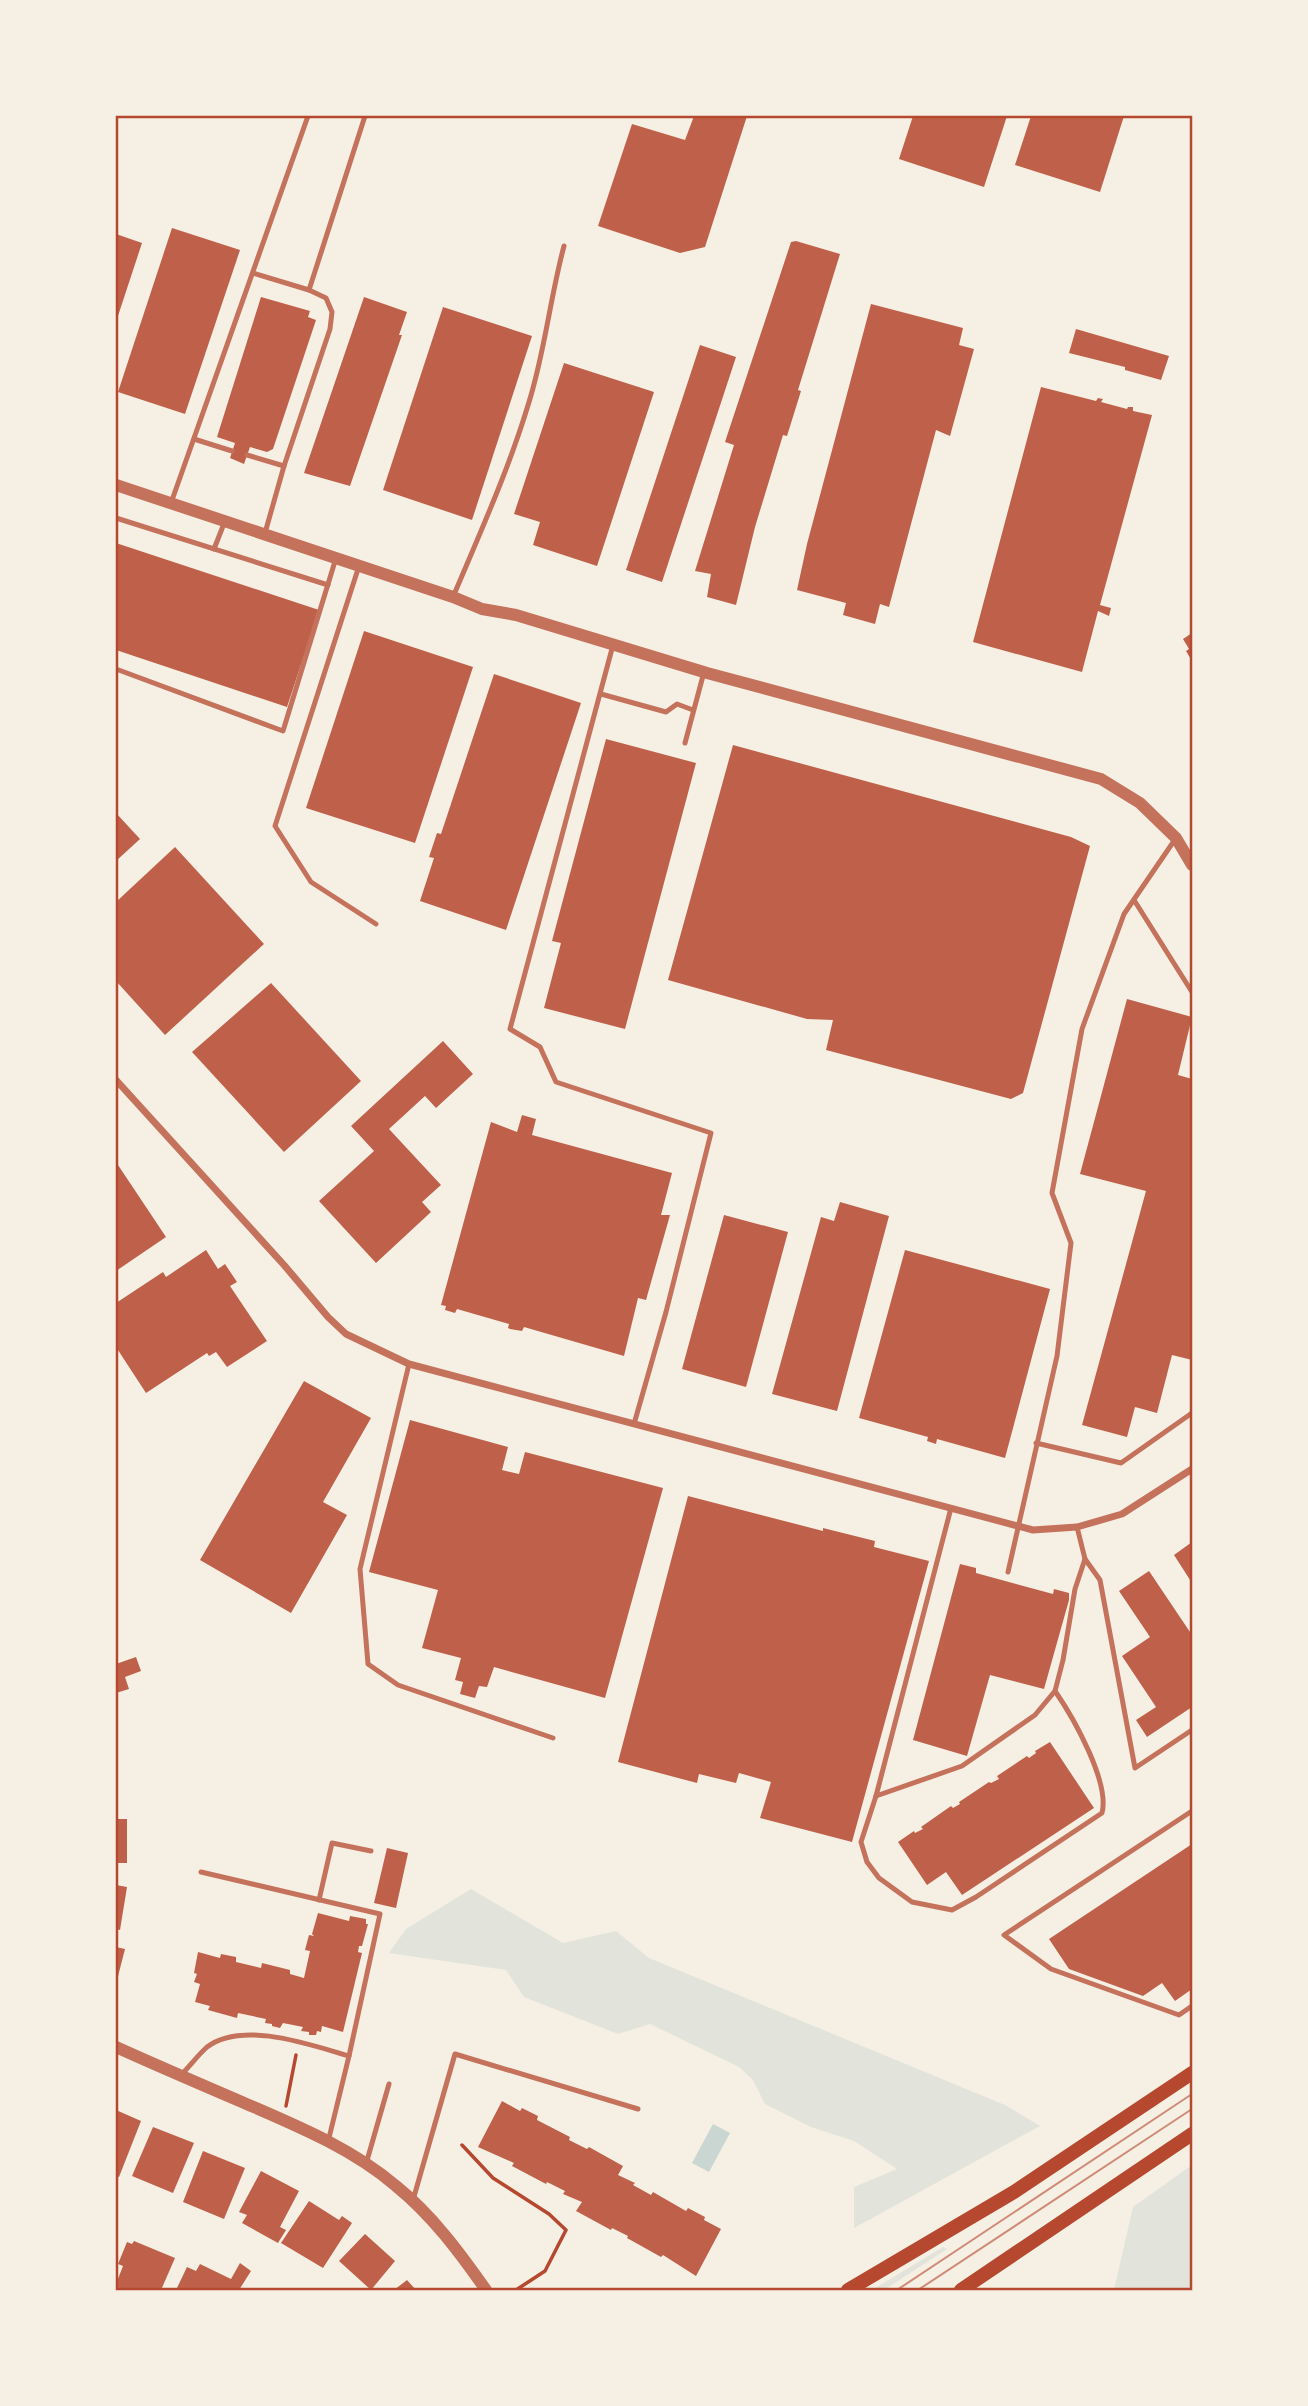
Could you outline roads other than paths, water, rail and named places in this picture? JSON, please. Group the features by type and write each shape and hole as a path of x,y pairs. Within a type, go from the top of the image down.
{"main road":[{"path":"848,2291 1014,2192 1192,2073"},
{"path":"961,2291 1192,2134"}],"street":[{"path":"116,485 482,609 516,615 704,672 1101,779 1140,803 1176,838 1192,865"},
{"path":"116,1080 328,1317 346,1334 409,1364 1033,1530 1077,1527 1122,1514 1192,1469"},
{"path":"116,2047 284,2120 328,2141 366,2164 397,2186 412,2201 461,2255 486,2291"}],"lane":[{"path":"172,503 308,116"},
{"path":"309,290 365,116"},
{"path":"453,597 503,477 529,402 545,342 554,282 564,246"},
{"path":"253,273 326,298 332,312 330,329 264,534"},
{"path":"194,439 232,451"},
{"path":"247,455 284,466"},
{"path":"116,518 328,585"},
{"path":"214,549 225,521"},
{"path":"116,669 283,731 336,558"},
{"path":"359,566 275,826 311,882 376,924"},
{"path":"613,645 510,1029 540,1047 556,1082 711,1133 666,1312 634,1424"},
{"path":"685,743 704,672"},
{"path":"600,694 666,712 677,704 693,710"},
{"path":"1009,1572 1057,1356 1071,1243 1052,1194 1082,1029 1124,914 1176,838"},
{"path":"1134,900 1192,992"},
{"path":"409,1364 360,1569 368,1664 398,1685 552,1738"},
{"path":"1036,1443 1121,1463 1192,1413"},
{"path":"951,1508 876,1796 861,1842 867,1862 879,1878 912,1902 952,1910 976,1897 1102,1813 1104,1804 1098,1776 1078,1729 1055,1691"},
{"path":"1077,1527 1085,1559 1100,1580 1135,1768 1192,1730"},
{"path":"876,1796 962,1766 1035,1714 1055,1691 1075,1589 1085,1559"},
{"path":"1192,1811 1004,1935 1051,1969 1179,2015 1192,2006"},
{"path":"319,1900 332,1843 371,1851"},
{"path":"201,1872 380,1914 328,2141"},
{"path":"180,2076 208,2046 226,2038 252,2034 349,2056"},
{"path":"412,2201 455,2054 638,2109"},
{"path":"366,2164 389,2084"}],"tram line":[{"path":"897,2290 1192,2094"},
{"path":"918,2290 1192,2109"}]}
